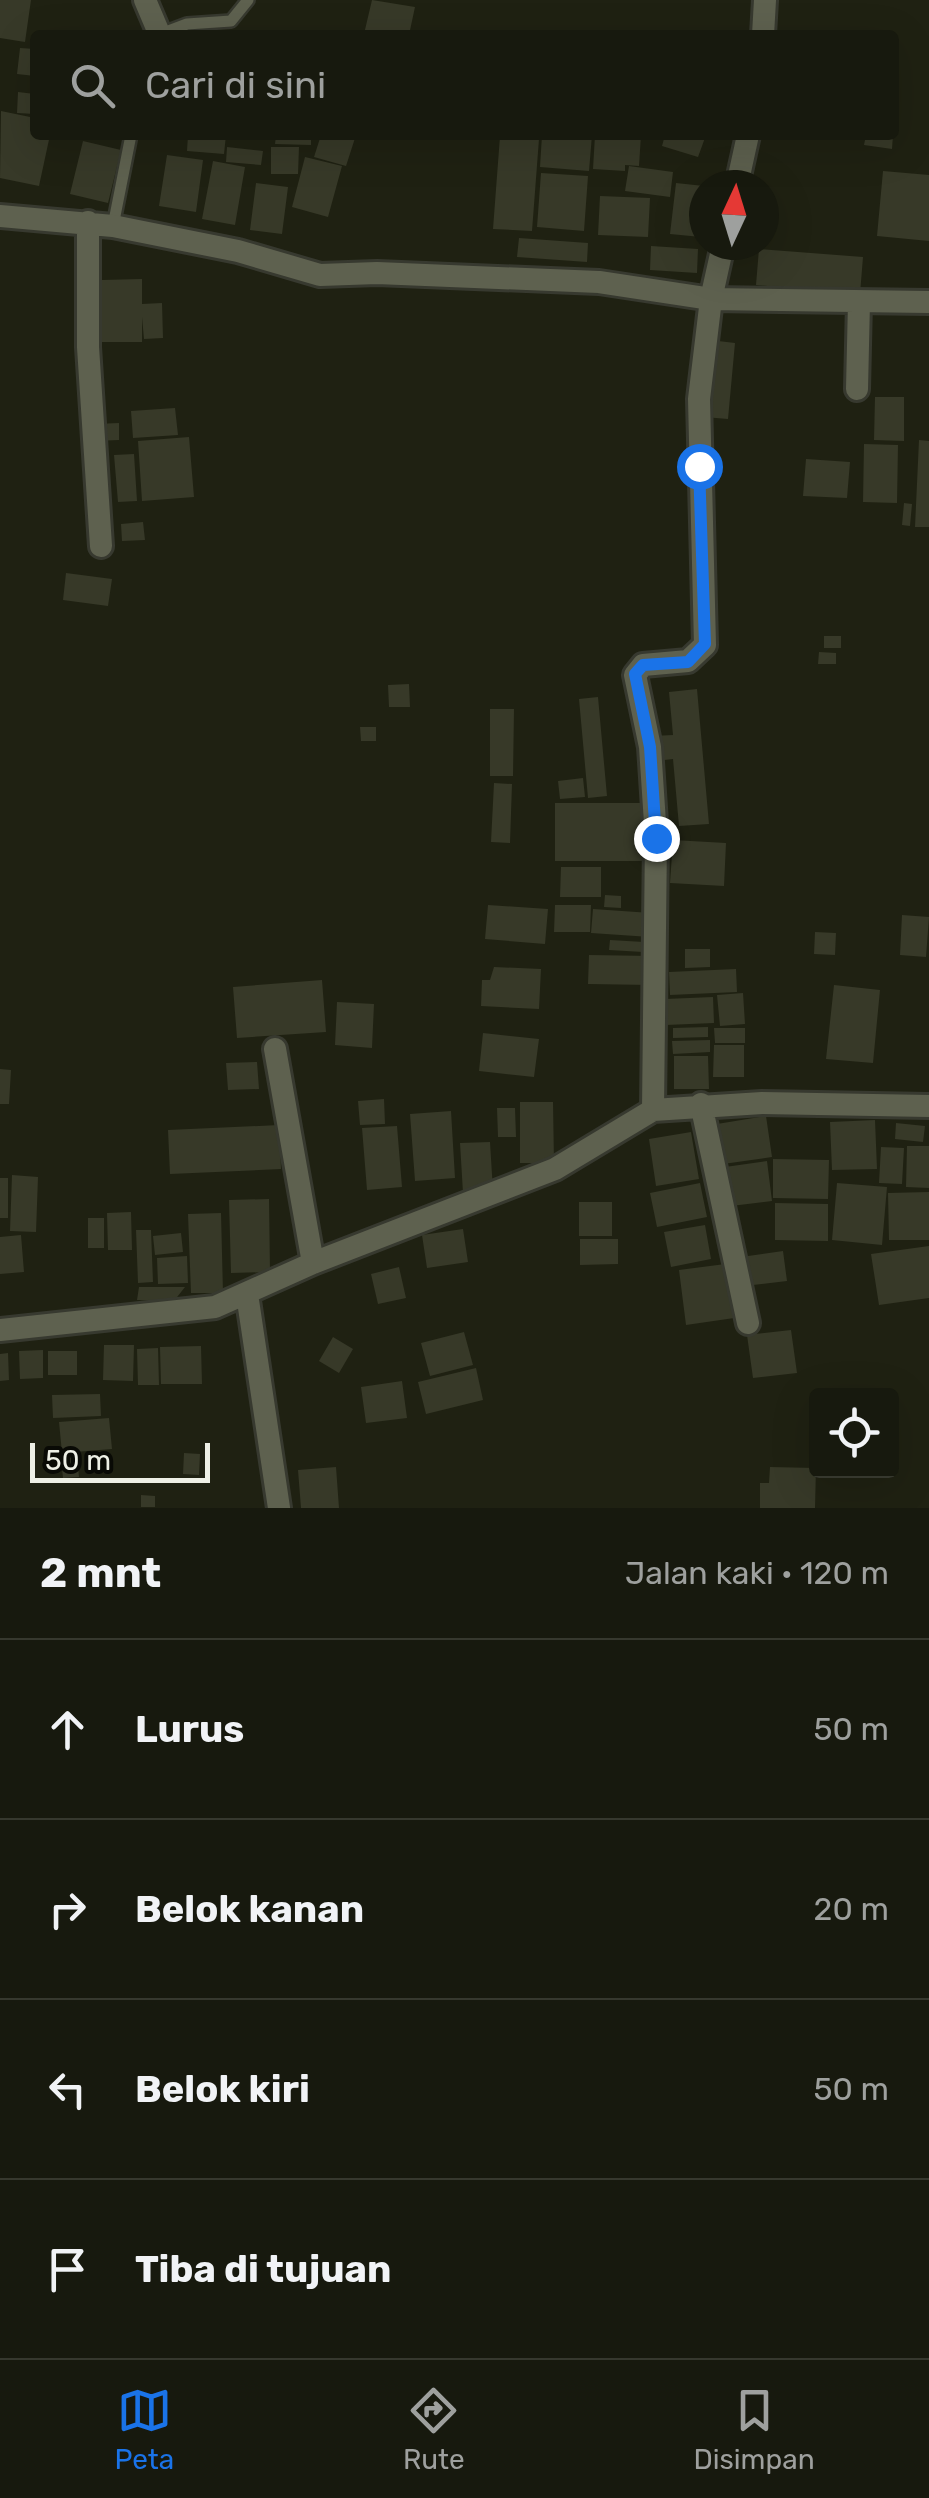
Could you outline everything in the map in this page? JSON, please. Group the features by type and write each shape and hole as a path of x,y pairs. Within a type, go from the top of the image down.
{"street":[{"path":"145,0 157,30"},
{"path":"763,30 765,0"},
{"path":"740,170 747,140"},
{"path":"0,216 113,226 238,251 320,275 377,273 599,282 710,299 929,302"},
{"path":"88,222 88,347 101,546"},
{"path":"653,1110 656,838 650,747 635,674 643,665 688,662 705,644 699,398 710,299 719,260"},
{"path":"857,389 859,302"},
{"path":"275,1049 313,1263"},
{"path":"702,1104 748,1323"},
{"path":"0,1330 216,1307 313,1263 555,1170 653,1110 702,1104 929,1106"},
{"path":"248,1294 279,1508"}],"lane":[{"path":"170,30 187,24 231,21 248,0"},
{"path":"113,226 131,140"}],"building":[{"path":"0,0 31,0 25,42 0,38"},
{"path":"372,0 415,7 410,30 365,30"},
{"path":"20,48 30,49 30,75 17,74"},
{"path":"18,92 30,93 30,114 17,113"},
{"path":"1,111 30,117 30,140 49,140 39,186 0,178"},
{"path":"188,140 225,140 224,154 187,151"},
{"path":"275,140 311,140 311,145 275,144"},
{"path":"319,140 354,140 346,166 314,157"},
{"path":"500,140 539,140 532,231 493,229"},
{"path":"542,140 592,140 589,171 540,167"},
{"path":"595,140 641,140 639,166 625,165 625,171 593,169"},
{"path":"664,140 704,140 698,157 662,146"},
{"path":"865,140 893,140 892,149 864,145"},
{"path":"83,141 121,150 108,203 70,194"},
{"path":"227,147 263,151 261,165 226,162"},
{"path":"271,147 299,147 298,174 271,174"},
{"path":"167,155 203,160 196,212 159,206"},
{"path":"305,157 342,166 328,217 292,207"},
{"path":"213,161 245,167 235,225 202,219"},
{"path":"629,166 673,172 670,197 625,191"},
{"path":"883,171 929,175 929,241 877,236"},
{"path":"541,173 588,176 584,231 537,227"},
{"path":"256,183 288,187 282,234 250,230"},
{"path":"676,183 689,184 689,236 670,234"},
{"path":"600,196 650,198 648,237 598,235"},
{"path":"519,238 588,243 587,262 517,257"},
{"path":"651,246 689,248 689,260 698,260 697,273 650,270"},
{"path":"779,251 863,257 860,294 756,285 758,260 779,260"},
{"path":"142,279 142,304 162,303 163,338 144,339 142,317 142,342 102,342 102,280"},
{"path":"710,340 735,343 728,419 704,417"},
{"path":"875,397 904,397 904,441 874,440"},
{"path":"175,408 178,435 133,438 131,411"},
{"path":"119,423 119,440 95,441 95,424"},
{"path":"189,437 194,497 142,501 138,441"},
{"path":"919,440 929,441 929,527 915,527"},
{"path":"864,444 898,445 897,503 863,502"},
{"path":"134,454 137,501 118,502 114,455"},
{"path":"806,459 850,462 847,498 803,496"},
{"path":"904,503 912,504 910,526 902,525"},
{"path":"143,522 145,540 122,541 121,524"},
{"path":"66,573 112,579 108,606 63,600"},
{"path":"824,636 841,636 841,648 824,648"},
{"path":"819,652 836,653 836,664 818,664"},
{"path":"409,684 410,707 389,707 388,685"},
{"path":"697,689 709,824 679,826 673,759 656,761 653,736 673,735 669,692"},
{"path":"598,697 607,796 588,798 579,699"},
{"path":"490,709 514,709 513,776 490,776"},
{"path":"360,727 376,727 376,741 361,741"},
{"path":"583,778 585,797 560,799 558,781"},
{"path":"494,783 512,784 510,843 491,842"},
{"path":"555,803 644,803 644,861 555,861"},
{"path":"673,840 726,843 724,886 670,883"},
{"path":"561,867 601,867 601,897 560,897"},
{"path":"605,895 621,896 621,908 604,907"},
{"path":"488,905 548,909 545,944 485,939"},
{"path":"555,905 591,905 590,932 554,932"},
{"path":"593,909 651,913 650,937 591,933"},
{"path":"902,915 929,917 926,957 900,955"},
{"path":"815,932 836,933 835,955 814,954"},
{"path":"610,940 644,942 643,952 609,950"},
{"path":"685,949 710,949 710,967 685,968"},
{"path":"589,955 652,956 651,985 588,984"},
{"path":"494,967 541,969 539,1009 481,1006 482,980 490,980"},
{"path":"736,969 737,992 670,995 669,972"},
{"path":"322,980 326,1032 237,1038 233,987"},
{"path":"834,985 880,990 873,1063 826,1059"},
{"path":"743,993 745,1024 720,1026 717,995"},
{"path":"713,997 714,1023 666,1025 665,999"},
{"path":"337,1002 374,1004 372,1048 335,1045"},
{"path":"708,1027 708,1037 673,1038 673,1028"},
{"path":"714,1028 745,1028 745,1043 715,1043"},
{"path":"483,1033 539,1039 534,1077 479,1071"},
{"path":"710,1040 710,1052 673,1054 672,1041"},
{"path":"714,1045 744,1045 744,1077 713,1077"},
{"path":"674,1056 708,1056 709,1089 674,1089"},
{"path":"257,1062 259,1089 228,1090 226,1063"},
{"path":"0,1069 11,1070 9,1104 0,1104"},
{"path":"384,1099 385,1124 360,1125 358,1101"},
{"path":"520,1102 553,1102 554,1163 520,1163"},
{"path":"497,1108 515,1108 516,1137 498,1137"},
{"path":"451,1111 455,1178 415,1181 410,1114"},
{"path":"766,1116 772,1157 723,1164 717,1124"},
{"path":"875,1120 877,1169 832,1170 830,1122"},
{"path":"896,1123 925,1126 923,1142 895,1139"},
{"path":"279,1125 281,1169 170,1174 168,1130"},
{"path":"397,1126 402,1187 367,1190 362,1128"},
{"path":"691,1132 699,1179 656,1186 649,1139"},
{"path":"490,1142 493,1191 463,1193 460,1143"},
{"path":"907,1146 929,1146 929,1188 906,1187"},
{"path":"881,1147 904,1148 902,1184 879,1183"},
{"path":"773,1159 829,1160 828,1199 773,1198"},
{"path":"767,1161 772,1201 731,1206 725,1167"},
{"path":"12,1175 38,1177 36,1232 10,1231"},
{"path":"0,1178 8,1178 8,1218 0,1218"},
{"path":"700,1183 707,1217 657,1227 650,1193"},
{"path":"837,1183 887,1187 882,1245 832,1240"},
{"path":"929,1192 929,1240 889,1240 888,1193"},
{"path":"269,1199 270,1272 231,1273 229,1200"},
{"path":"579,1202 612,1202 612,1236 579,1236"},
{"path":"775,1203 828,1204 828,1241 775,1240"},
{"path":"131,1212 132,1250 108,1250 107,1213"},
{"path":"221,1213 223,1293 191,1293 188,1214"},
{"path":"88,1218 104,1218 104,1248 88,1248"},
{"path":"705,1225 711,1259 671,1267 664,1232"},
{"path":"463,1229 468,1262 427,1268 422,1235"},
{"path":"136,1230 151,1230 153,1282 138,1283"},
{"path":"181,1233 183,1252 155,1255 153,1236"},
{"path":"21,1235 24,1272 0,1274 0,1237"},
{"path":"580,1239 618,1239 618,1264 580,1265"},
{"path":"929,1246 929,1298 879,1305 871,1254"},
{"path":"783,1251 787,1281 744,1286 741,1257"},
{"path":"187,1256 188,1283 158,1284 157,1258"},
{"path":"733,1263 741,1317 686,1325 679,1270"},
{"path":"399,1267 406,1298 378,1304 371,1274"},
{"path":"139,1287 185,1287 174,1301 137,1300"},
{"path":"791,1330 797,1373 753,1378 747,1335"},
{"path":"464,1332 473,1365 430,1376 421,1343"},
{"path":"333,1337 353,1349 339,1373 319,1361"},
{"path":"104,1345 134,1345 133,1381 103,1380"},
{"path":"201,1346 202,1384 161,1384 160,1347"},
{"path":"158,1348 159,1385 138,1385 137,1349"},
{"path":"43,1350 43,1378 20,1379 19,1351"},
{"path":"48,1351 77,1351 77,1375 48,1375"},
{"path":"8,1353 9,1380 0,1381 0,1354"},
{"path":"476,1368 483,1400 426,1414 418,1382"},
{"path":"402,1381 407,1418 366,1423 361,1387"},
{"path":"100,1394 101,1416 53,1418 52,1395"},
{"path":"109,1418 112,1449 62,1453 59,1422"},
{"path":"184,1453 200,1454 199,1475 183,1474"},
{"path":"77,1457 79,1477 63,1478 61,1459"},
{"path":"336,1467 339,1508 301,1508 298,1470"},
{"path":"770,1467 809,1468 809,1478 816,1478 815,1508 760,1508 760,1483 769,1483"},
{"path":"141,1495 155,1496 155,1507 141,1507"}],"route":[{"path":"656,838 650,747 635,674 643,665 688,662 705,644 699,466"}]}
